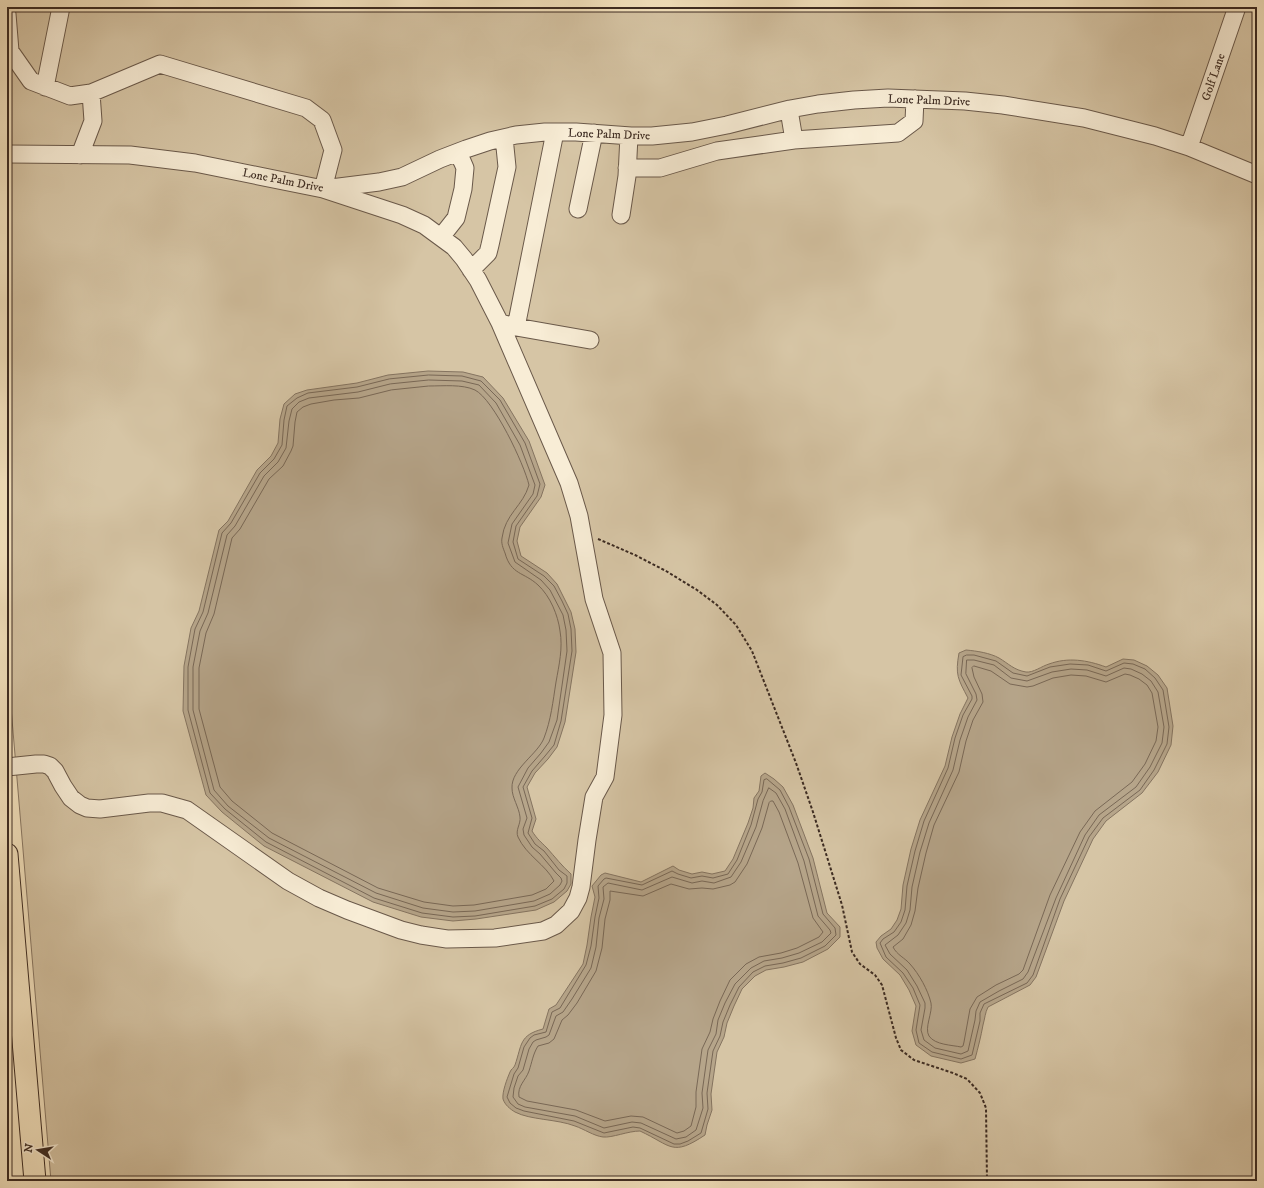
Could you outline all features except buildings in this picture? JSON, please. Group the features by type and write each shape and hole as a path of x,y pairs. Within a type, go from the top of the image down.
{"main road":[{"path":"7,854 35,1181"}],"street":[{"path":"45,87 61,7"},
{"name":"Golf Lane","path":"1189,148 1237,7"},
{"path":"7,14 10,51 31,81 70,96 91,93 160,64 306,108 322,120 333,150 323,189 402,215 424,225 454,247 508,325 569,483 579,516 594,599 612,653 613,715 605,777 594,797 586,840 581,887 578,898 567,915 556,924 543,931 495,938 460,939 434,937 400,930 319,898 288,880 187,810 162,803 149,803 100,809 87,808 71,798 55,771 50,766 36,764 7,767"},
{"path":"80,155 93,121 91,93"},
{"path":"627,168 660,168 717,151 794,140 898,133 914,121 915,99"},
{"name":"Lone Palm Drive","path":"7,154 130,155 195,163 323,189 379,182 402,177 456,153 516,135 555,132 652,136 692,132 789,110 854,100 915,99 965,100 1003,104 1084,118 1189,148 1257,174"},
{"path":"789,110 794,140"},
{"path":"508,325 555,132"},
{"path":"578,209 594,133"},
{"path":"621,215 627,168 629,136"},
{"path":"471,270 488,253 490,245 507,166 505,147 502,138"},
{"path":"441,237 456,218 463,189 465,168 456,153"},
{"path":"508,325 590,340"}],"path":[{"path":"582,533 635,555 666,570 717,605 736,625 752,651 796,764 813,812 842,905 852,952 860,964 875,975 882,985 896,1038 901,1050 914,1060 967,1079 980,1093 986,1108 987,1181"}],"shaded area":[{"path":"7,7 1257,7 1257,1181 51,1181 7,660"}],"water":[{"path":"428,371 463,372 483,377 503,398 529,441 545,485 541,497 520,527 517,541 521,556 547,573 557,584 571,612 575,629 576,652 565,722 557,747 535,773 527,787 536,819 532,831 571,874 571,884 567,891 554,902 536,910 453,921 421,917 373,902 264,846 222,812 206,795 183,711 184,666 191,628 199,611 219,530 228,521 257,470 271,456 278,443 280,419 284,404 295,394 307,390 357,383 388,375"},
{"path":"966,650 992,655 1015,668 1026,672 1056,662 1070,660 1085,661 1106,667 1123,659 1134,660 1147,666 1158,675 1167,688 1173,726 1171,745 1158,772 1142,793 1106,821 1093,839 1064,901 1036,977 1030,985 988,1007 975,1059 961,1063 931,1056 916,1045 912,1031 916,1006 900,975 883,959 877,948 876,942 881,936 891,929 897,920 901,909 903,885 911,849 920,820 945,766 952,737 960,714 968,698 957,672 959,653"},
{"path":"765,773 783,787 793,805 813,858 827,913 840,927 840,937 828,949 803,962 766,970 755,976 742,989 727,1023 724,1037 717,1052 711,1094 712,1110 705,1135 685,1146 672,1147 640,1131 603,1137 568,1124 528,1117 511,1110 503,1099 503,1093 510,1071 515,1065 521,1046 529,1034 543,1029 549,1009 556,1005 583,964 595,897 592,886 601,875 605,873 641,882 673,866 679,870 692,874 702,872 712,874 725,871 733,859 748,823 753,808 754,798 759,791 761,776"}]}
